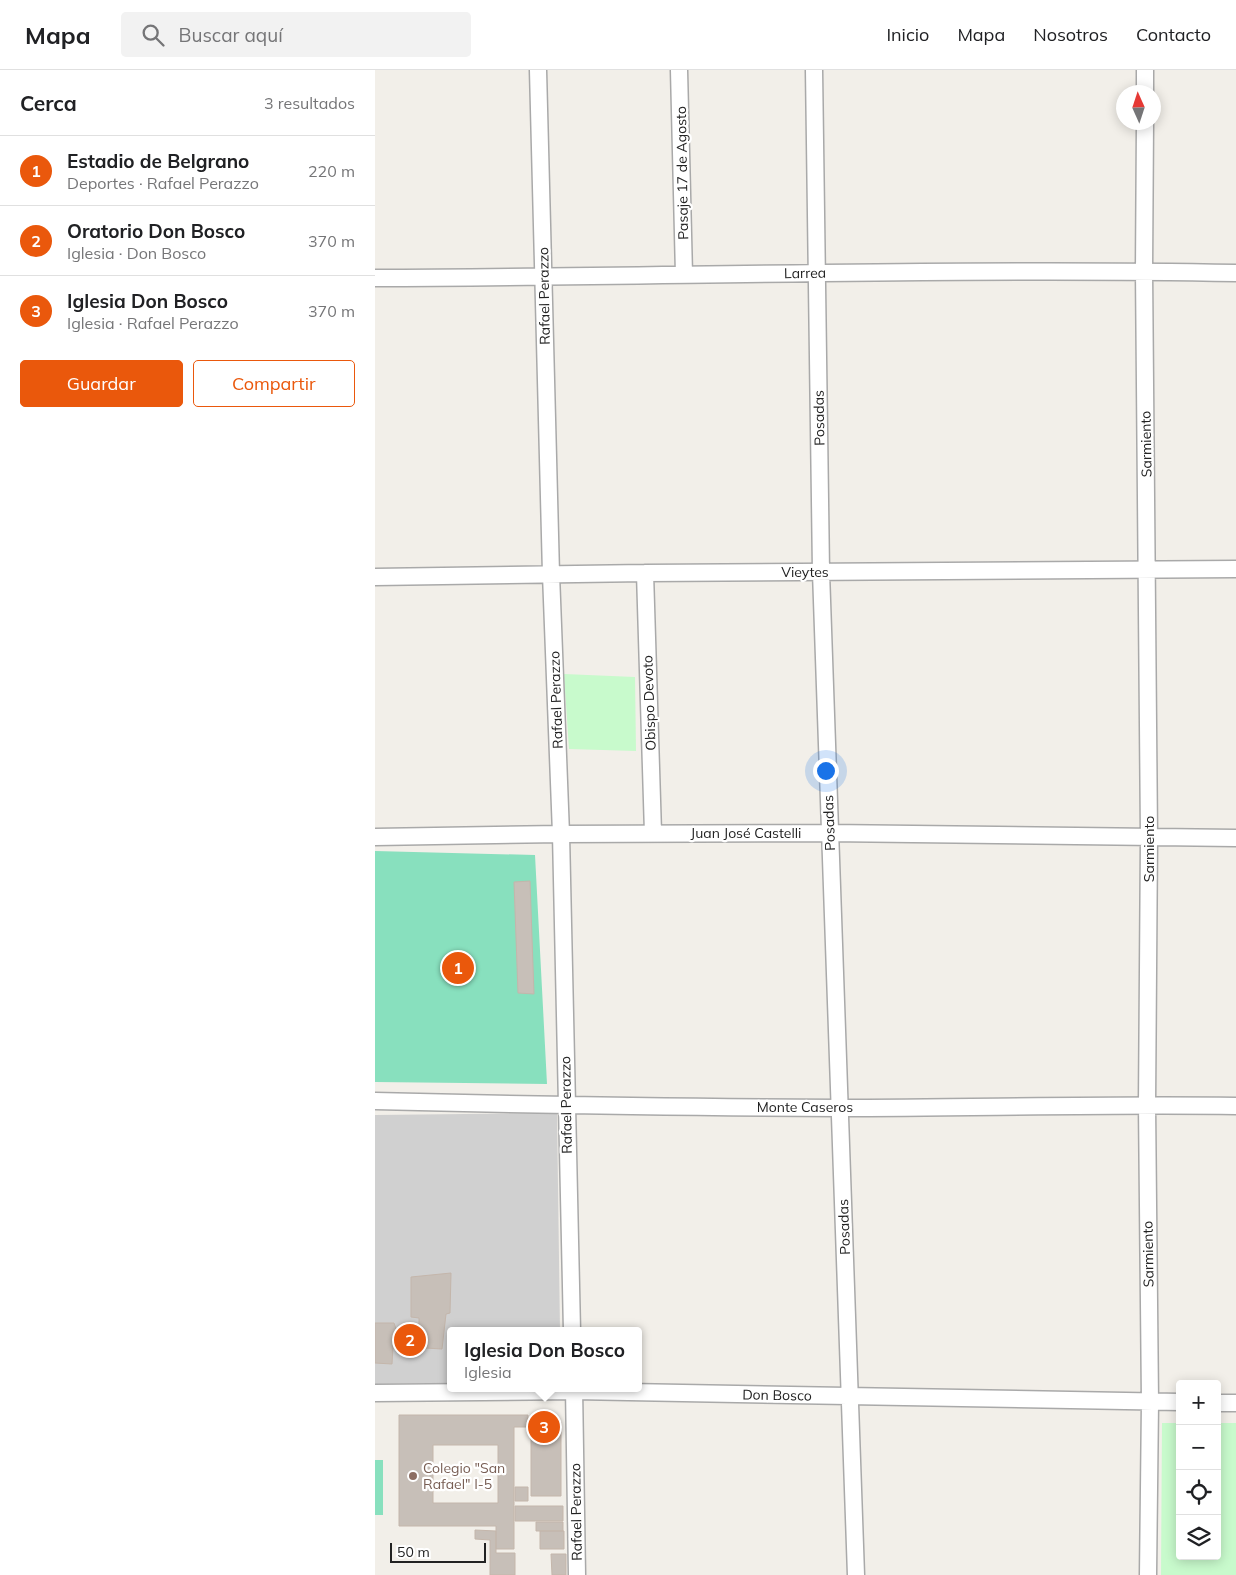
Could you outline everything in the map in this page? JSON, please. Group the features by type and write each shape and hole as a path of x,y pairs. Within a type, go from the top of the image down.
{"street":[{"name":"Rafael Perazzo","path":"538,70 551,574 561,834 572,1327"},
{"name":"Pasaje 17 de Agosto","path":"679,70 684,275"},
{"name":"Posadas","path":"814,70 821,572 856,1575"},
{"path":"1145,70 1145,85"},
{"name":"Sarmiento","path":"1145,130 1144,271 1149,837 1147,1104 1150,1402 1148,1575"},
{"name":"Larrea","path":"375,278 544,278 816,273 1144,271 1236,273"},
{"name":"Vieytes","path":"375,577 1236,569"},
{"name":"Obispo Devoto","path":"645,573 653,833"},
{"name":"Juan José Castelli","path":"375,837 653,833 829,833 1236,838"},
{"name":"Monte Caseros","path":"375,1100 566,1106 840,1108 1147,1104 1236,1106"},
{"name":"Don Bosco","path":"375,1393 447,1392"},
{"name":"Rafael Perazzo","path":"574,1392 577,1575"},
{"name":"Don Bosco","path":"642,1392 1176,1402"},
{"path":"1221,1403 1236,1403"}],"shaded area":[{"path":"557,1113 560,1327 447,1327 447,1383 375,1384 375,1115"}],"green space":[{"path":"564,674 635,677 636,751 569,749"},
{"path":"375,851 535,855 547,1084 375,1082"},
{"path":"1162,1423 1176,1423 1176,1560 1221,1560 1221,1423 1236,1423 1236,1575 1161,1575"},
{"path":"375,1460 383,1460 383,1515 375,1515"}],"building":[{"path":"530,881 534,994 518,993 514,882"},
{"path":"451,1273 450,1313 446,1314 442,1349 393,1346 392,1364 375,1363 375,1323 394,1323 396,1329 419,1329 419,1318 411,1317 411,1277"},
{"path":"399,1415 528,1415 528,1427 514,1427 514,1549 496,1549 496,1526 399,1526","holes":["433,1445 498,1445 498,1503 433,1503"]},
{"path":"531,1422 561,1422 561,1496 531,1496"},
{"path":"515,1487 528,1487 528,1501 515,1501"},
{"path":"515,1506 563,1506 563,1521 515,1521"},
{"path":"536,1522 563,1522 563,1531 536,1531"},
{"path":"475,1530 496,1531 496,1553 515,1553 515,1575 490,1575 490,1540 475,1539"},
{"path":"540,1531 564,1531 564,1549 540,1549"},
{"path":"551,1554 566,1554 566,1575 552,1575"}],"place":[{"name":"Estadio de Belgrano","path":"458,968"},
{"name":"Oratorio Don Bosco","path":"410,1340"},
{"name":"Iglesia Don Bosco","path":"544,1427"},
{"name":"Colegio \"San Rafael\" I-5","path":"413,1476"}]}
